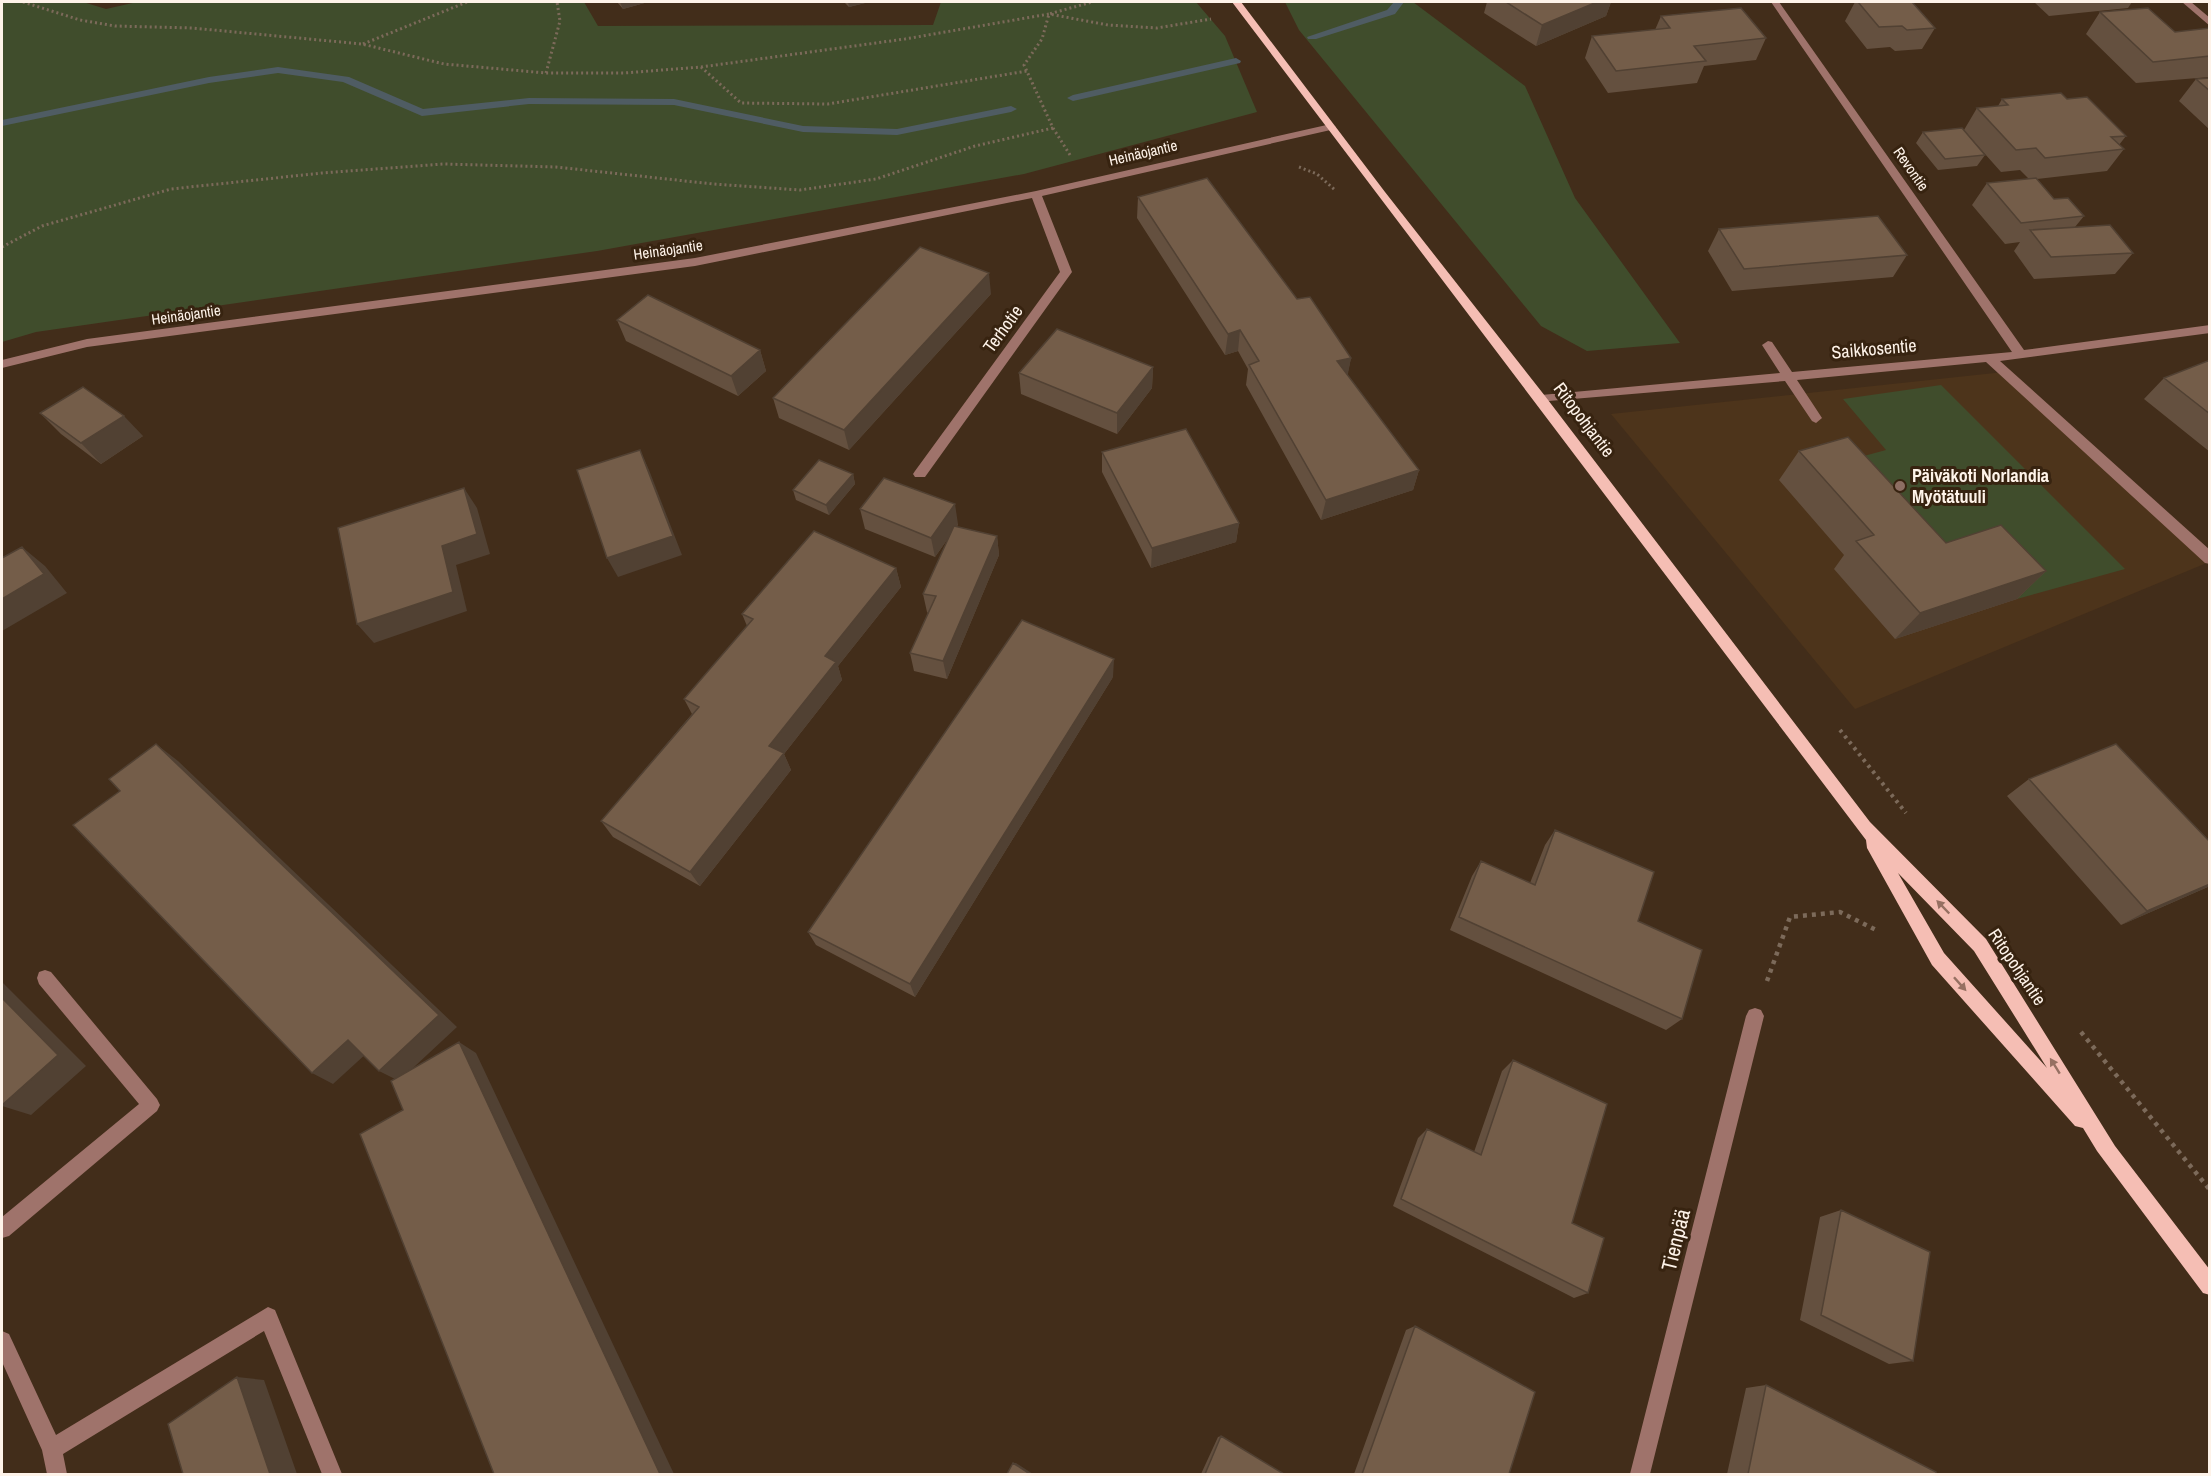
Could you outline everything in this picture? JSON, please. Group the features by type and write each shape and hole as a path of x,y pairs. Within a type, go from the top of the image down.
{"main road":[{"name":"Ritopohjantie","path":"1236,2 1541,399 1864,827 1980,945 2108,1151"},
{"name":"Ritopohjantie","path":"1864,827 1938,959 2108,1151 2210,1286"}],"street":[{"name":"Revontie","path":"1775,2 2021,355"},
{"path":"2186,2 2210,23"},
{"name":"Heinäojantie","path":"2,364 87,343 695,262 1036,194 1332,127"},
{"name":"Terhotie","path":"920,474 1066,272 1036,194"},
{"name":"Saikkosentie","path":"1541,399 2021,355 2210,329"},
{"path":"1768,345 1816,418"},
{"path":"1988,357 2210,559"},
{"path":"2,1229 151,1105 45,978"},
{"name":"Tienpää","path":"1640,1474 1755,1016"},
{"path":"52,1449 268,1317 332,1474"},
{"path":"2,1341 52,1449 57,1474"}],"path":[{"path":"23,2 80,20 115,26 192,28 362,45 444,64 546,73 624,73 701,67 905,39 1049,14 1092,2"},
{"path":"362,45 467,2"},
{"path":"546,73 560,21 557,2"},
{"path":"1049,14 1108,25 1157,28 1215,18"},
{"path":"1049,14 1042,39 1024,65 1053,128 1088,181"},
{"path":"701,67 741,103 818,104 1027,71"},
{"path":"2,247 42,226 171,189 322,173 442,164 556,167 712,184 800,190 876,179 975,146 1053,128"},
{"path":"1755,1016 1790,917 1840,912 1875,928 1882,936"}],"shaded area":[{"name":"Päiväkoti Norlandia Myötätuuli","path":"2004,372 2209,562 1855,709 1611,414"}],"green space":[{"path":"2,2 83,2 106,9 137,2 584,2 598,26 933,25 941,2 1196,2 1225,36 1257,112 1024,174 597,251 36,332 2,342"},
{"path":"1285,2 1413,2 1525,86 1575,198 1680,343 1587,351 1541,326 1299,30"},
{"path":"1941,385 2125,569 2017,599 1921,571 1827,466 1886,450 1843,399"}],"building":[{"path":"1506,2 1597,2 1542,25"},
{"path":"1858,2 1912,2 1935,28 1907,30 1902,26 1879,27"},
{"path":"1741,8 1766,38 1694,46 1706,61 1616,71 1592,36 1670,28 1661,16"},
{"path":"2148,8 2175,32 2210,28 2210,56 2153,62 2100,12"},
{"path":"2210,78 2210,91 2196,79"},
{"path":"2061,93 2067,99 2087,97 2126,136 2111,137 2124,149 2045,158 2036,148 2016,150 1977,108 2008,105 2002,99"},
{"path":"1962,128 1985,155 1945,159 1923,132"},
{"path":"1207,178 1297,299 1310,297 1351,358 1337,361 1419,470 1326,500 1249,365 1259,361 1240,330 1228,334 1138,197"},
{"path":"2036,178 2054,199 2068,198 2084,216 2021,223 1987,183"},
{"path":"1878,216 1907,255 1744,269 1719,229"},
{"path":"2110,225 2133,253 2051,257 2030,230"},
{"path":"920,247 989,273 844,430 773,398"},
{"path":"648,295 760,350 731,376 617,320"},
{"path":"1057,329 1153,367 1117,413 1019,373"},
{"path":"2210,360 2210,414 2164,378"},
{"path":"83,387 124,416 81,443 40,413"},
{"path":"1186,429 1239,523 1152,548 1102,452"},
{"path":"1848,437 1946,543 2001,525 2046,571 1920,613 1856,541 1874,535 1799,451"},
{"path":"640,450 673,536 607,558 577,470"},
{"path":"819,460 853,474 826,505 793,490"},
{"path":"884,478 955,504 931,538 860,509"},
{"path":"464,488 477,534 442,546 453,592 357,624 338,528"},
{"path":"954,526 997,536 943,661 910,653 936,596 923,594"},
{"path":"814,531 896,568 825,656 836,662 769,746 784,753 690,872 601,821 699,707 684,699 753,619 742,614"},
{"path":"22,547 44,574 2,599 2,558"},
{"path":"1022,620 1114,659 910,984 808,932"},
{"path":"156,744 439,1015 379,1071 348,1040 312,1073 73,825 120,791 109,779"},
{"path":"2116,744 2210,842 2210,884 2147,911 2029,779"},
{"path":"1555,830 1654,872 1638,921 1702,950 1682,1019 1459,917 1481,861 1535,885"},
{"path":"2,998 58,1055 2,1105"},
{"path":"459,1042 660,1474 494,1474 360,1134 403,1110 391,1081"},
{"path":"1513,1060 1607,1104 1572,1223 1604,1238 1588,1293 1401,1199 1427,1129 1481,1155"},
{"path":"1841,1210 1930,1252 1913,1361 1821,1315"},
{"path":"1415,1326 1535,1392 1509,1474 1362,1474"},
{"path":"237,1377 270,1474 183,1474 168,1424"},
{"path":"1766,1385 1936,1472 1936,1474 1748,1474"},
{"path":"1221,1436 1284,1474 1205,1474"},
{"path":"1013,1463 1030,1474 1007,1474"}],"waterway":[{"path":"1312,37 1391,12 1399,2"},
{"path":"1073,98 1236,61"},
{"path":"2,123 209,80 278,70 345,79 422,113 529,101 674,102 803,129 897,132 1011,109"}],"place":[{"name":"Päiväkoti Norlandia Myötätuuli","path":"1900,486"}]}
